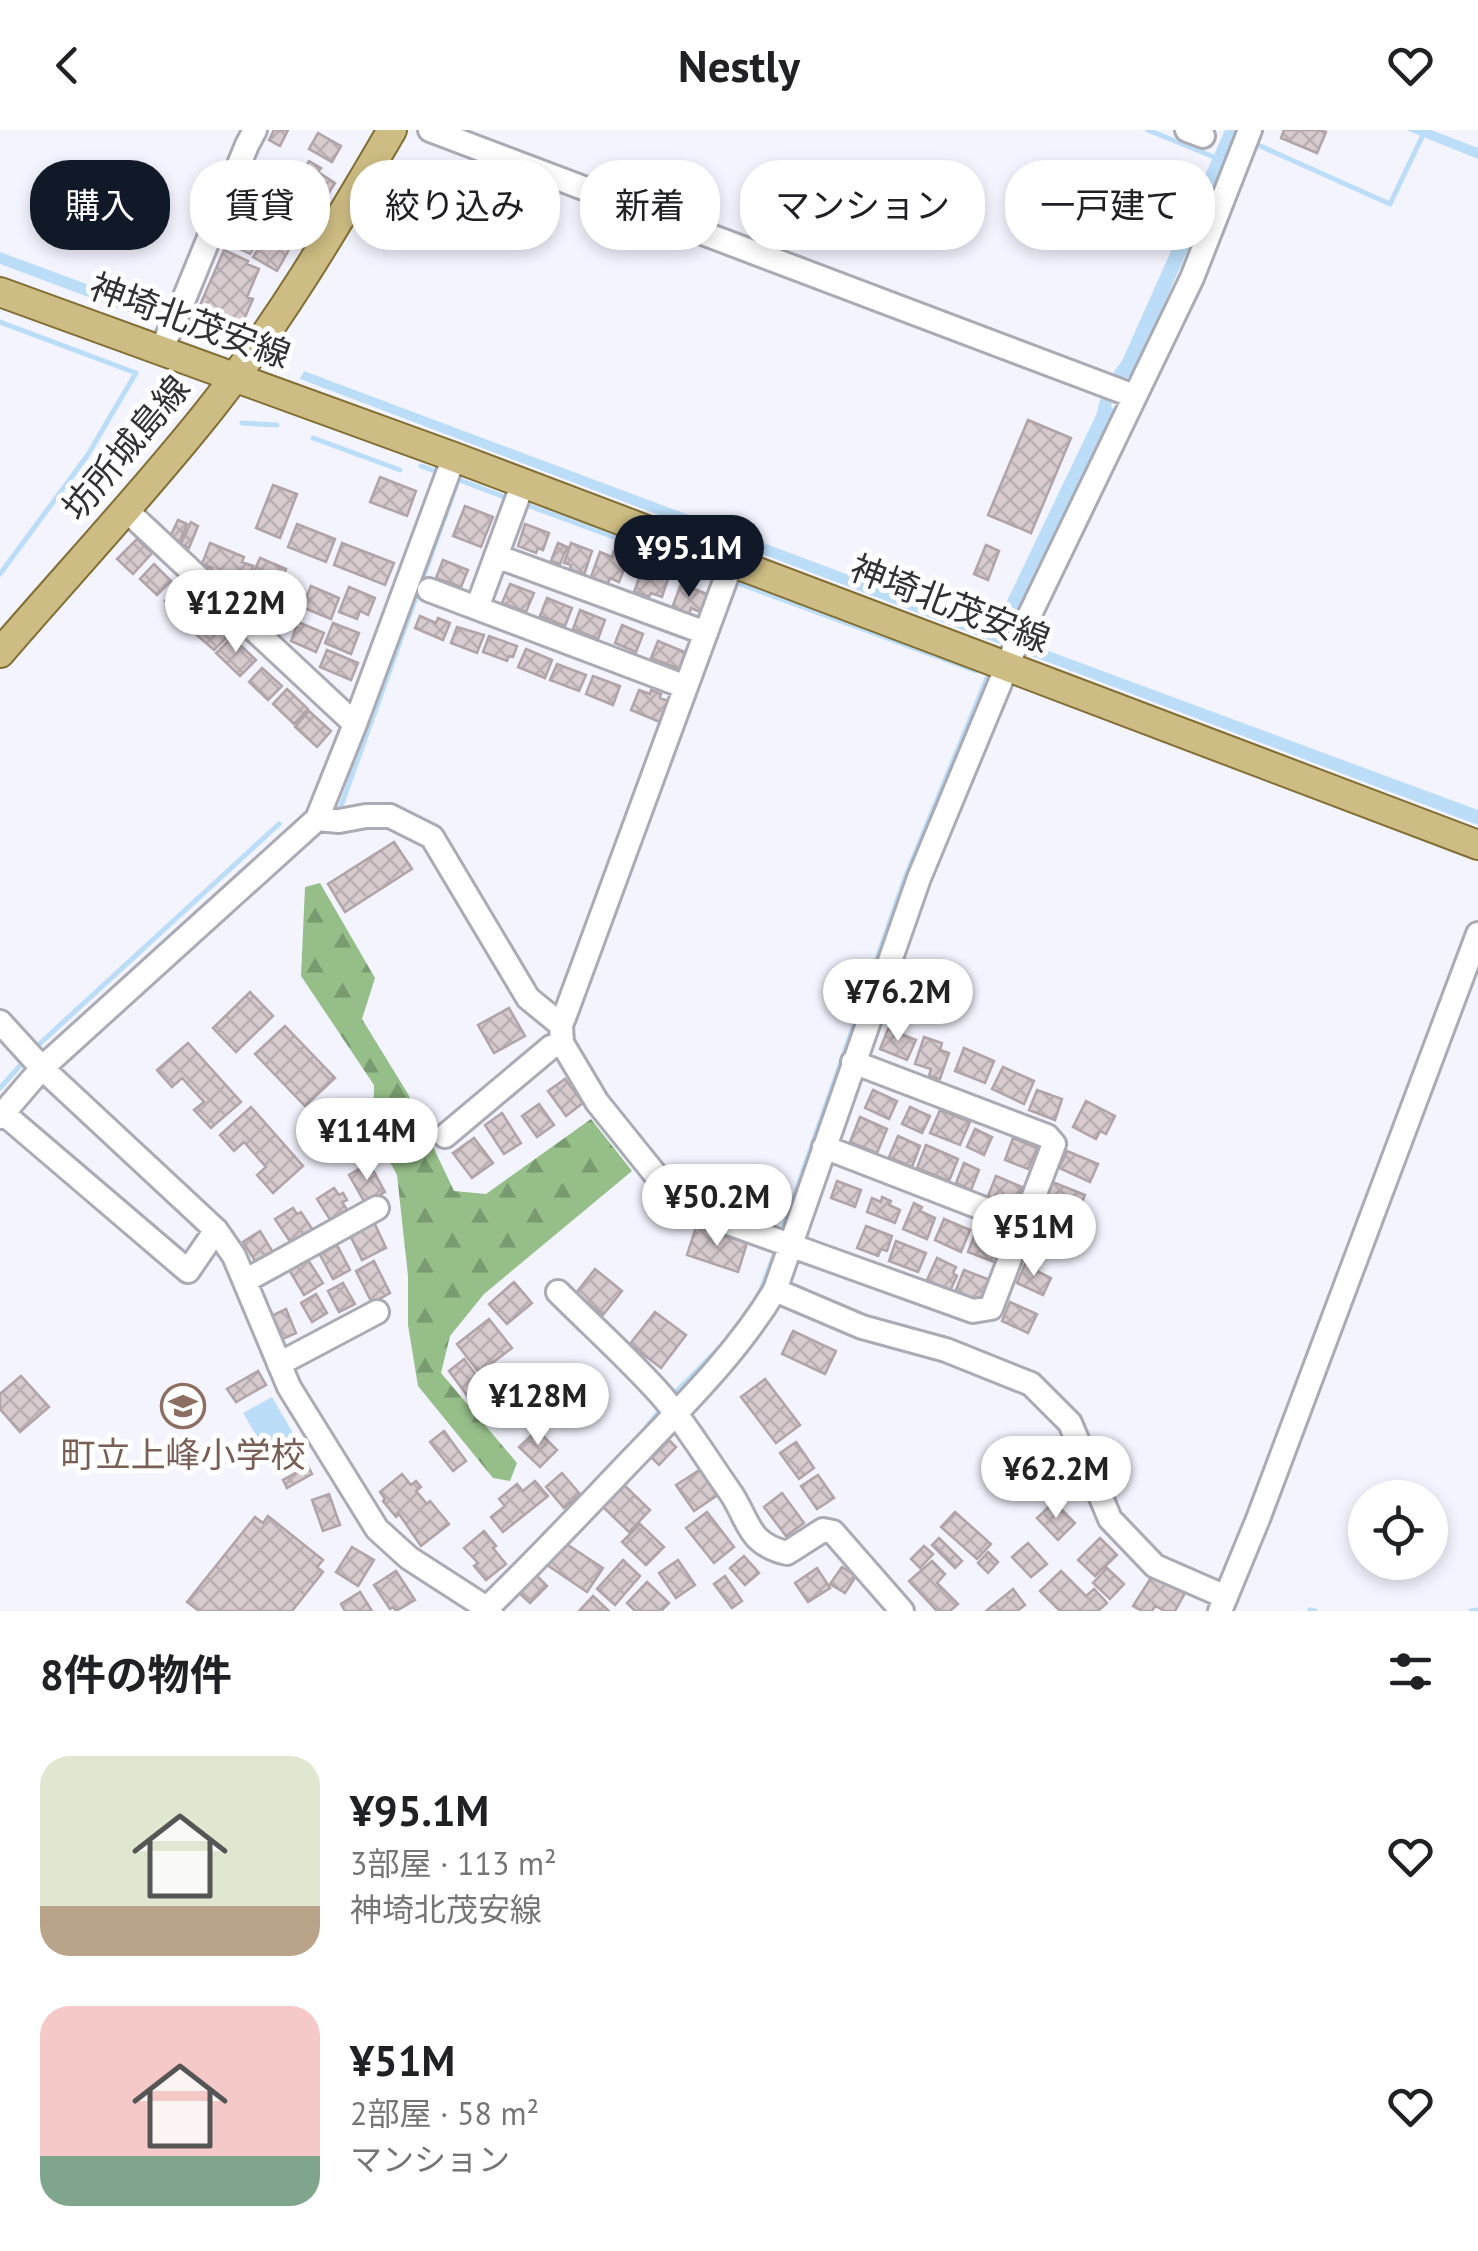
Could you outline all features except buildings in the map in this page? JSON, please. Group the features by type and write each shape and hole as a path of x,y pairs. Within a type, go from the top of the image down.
{"main road":[{"name":"坊所城島線","path":"0,654 126,510 234,377 324,248 392,130"},
{"name":"神埼北茂安線","path":"0,292 732,562 1014,651 1478,844"}],"street":[{"path":"161,350 256,130"},
{"path":"430,130 1134,396"},
{"path":"0,1022 42,1068 216,1230 234,1256 289,1386 377,1528 409,1558 488,1610 669,1406 726,1360 757,1321 775,1290 781,1240 824,1147 919,878 1014,651 1192,278 1250,130"},
{"path":"216,1230 188,1271 2,1115 42,1068 317,818 454,457"},
{"path":"477,608 523,483"},
{"path":"126,510 355,724"},
{"path":"496,556 706,633"},
{"path":"445,1136 551,1048 562,1034 732,562"},
{"path":"429,590 686,687"},
{"path":"317,818 339,821 390,816 432,837 528,998 562,1034 597,1102 659,1179 698,1212 974,1310 991,1308 1054,1144 1048,1136 853,1062"},
{"path":"775,1290 862,1327 946,1350 1031,1384 1070,1423 1110,1518 1155,1566 1223,1604 1478,934"},
{"path":"824,1147 1024,1224"},
{"path":"244,1281 377,1208"},
{"path":"558,1292 669,1406 734,1497 747,1528 758,1541 787,1553 823,1530 833,1532 902,1611"},
{"path":"279,1364 377,1312"}],"green space":[{"path":"320,883 375,978 362,1019 408,1094 454,1191 486,1194 591,1119 632,1171 484,1294 450,1336 441,1373 517,1463 510,1481 493,1478 418,1386 408,1325 408,1276 397,1175 373,1131 374,1085 301,976 305,887"}],"water":[{"path":"1225,130 1240,130 1215,187 1215,160 1212,160"},
{"path":"1406,130 1431,130 1478,148 1478,159"},
{"path":"1171,250 1188,250 1133,375 1125,379 1111,406 1115,412 1013,638 1478,810 1478,825 300,379 304,371 953,614 995,626 1097,413 1106,386 1122,361"},
{"path":"0,252 162,312 158,323 0,264"},
{"path":"272,1397 303,1450 274,1466 243,1413"}],"waterway":[{"path":"1148,130 1219,159"},
{"path":"1258,145 1390,204 1422,137"},
{"path":"0,322 136,373 87,456 0,574"},
{"path":"242,423 277,425"},
{"path":"313,438 400,470"},
{"path":"421,466 438,472"},
{"path":"341,806 460,475"},
{"path":"457,479 507,498"},
{"path":"527,505 714,574"},
{"path":"738,583 976,671"},
{"path":"781,1234 905,878 987,678"},
{"path":"35,1048 279,824"},
{"path":"0,1088 25,1060"},
{"path":"759,1295 776,1250"},
{"path":"671,1397 727,1340"},
{"path":"640,1435 661,1409"},
{"path":"1310,1610 1315,1611"},
{"path":"1471,1611 1478,1610"}],"place":[{"name":"町立上峰小学校","path":"183,1406"}]}
